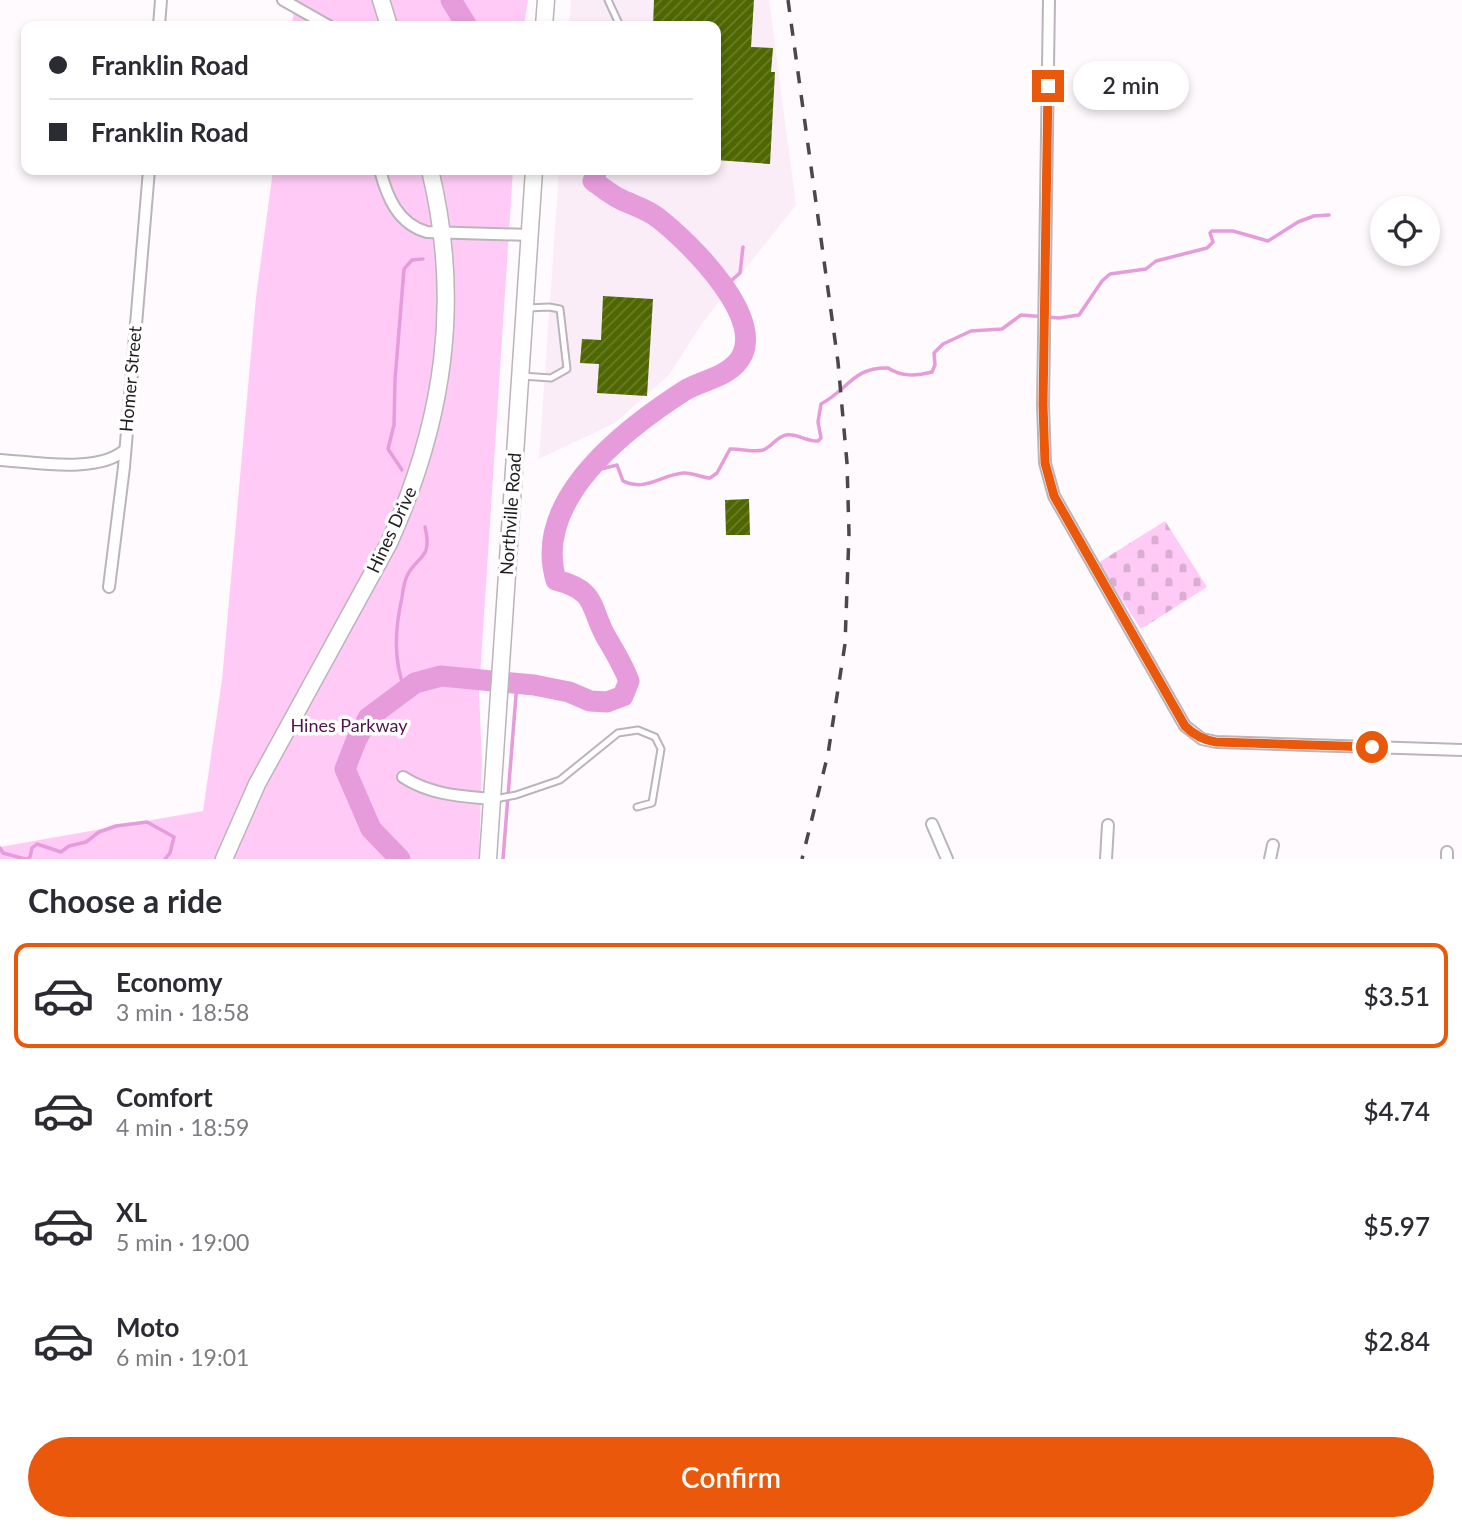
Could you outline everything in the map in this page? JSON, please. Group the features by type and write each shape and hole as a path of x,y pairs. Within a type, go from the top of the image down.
{"street":[{"path":"159,21 161,0"},
{"path":"282,0 320,21"},
{"path":"381,0 387,21"},
{"path":"544,21 546,0"},
{"path":"1049,0 1043,322 1045,463 1050,487 1185,726 1202,739 1216,742 1462,750"},
{"name":"Homer Street","path":"109,587 125,450 149,175"},
{"path":"381,175 386,192 402,217 418,230 530,235"},
{"name":"Hines Drive","path":"224,859 257,784 389,543 419,470 436,408 444,349 447,290 443,232 431,175"},
{"name":"Northville Road","path":"488,859 534,175"},
{"path":"0,460 76,465 115,459 125,450"},
{"path":"403,777 433,792 492,799"},
{"path":"932,824 947,859"},
{"path":"1106,859 1108,825"},
{"path":"1270,859 1273,845"}],"lane":[{"path":"608,0 618,21"},
{"path":"520,376 551,378 567,369 560,309 525,309"},
{"path":"492,799 516,795 560,780 618,733 638,730 655,737 661,750 652,803 637,807"}],"shaded area":[{"path":"571,0 769,0 796,205 703,322 669,375 615,423 539,459 559,175 721,175 721,21 569,21"}],"green space":[{"path":"295,0 528,0 525,21 293,21"},
{"name":"Hines Parkway","path":"272,175 513,175 479,692 482,762 479,859 0,859 0,847 203,811 222,680 256,297"},
{"path":"1165,521 1207,587 1141,629 1098,563"}],"building":[{"path":"654,0 754,0 751,47 773,48 771,72 775,72 770,164 721,160 721,21 653,21"},
{"path":"603,296 653,299 647,396 597,393 599,364 580,363 582,339 601,340"},
{"path":"749,499 750,535 726,535 725,500"}],"waterway":[{"path":"451,0 464,21"},
{"path":"400,859 371,829 345,769 368,718 415,683 441,676 534,685 569,692 590,701 607,702 623,696 629,681 590,601 579,589 556,580 552,550 558,522 570,495 611,446 684,391 730,369 736,364 745,347 744,328 736,306 706,264 672,229 654,215 616,197 593,181 595,175"},
{"path":"585,473 617,465 623,481 639,485 683,473 710,478 717,473 730,449 763,450 786,435 818,441 821,438 818,422 821,404 867,371 888,368 909,375 932,372 935,365 934,353 943,344 971,331 1002,329 1021,315 1059,318 1079,315 1102,281 1110,274 1146,269 1156,261 1207,248 1213,242 1210,233 1212,231 1233,231 1268,241 1298,222 1314,216 1329,215"},
{"path":"724,287 740,273 743,247"},
{"path":"402,470 388,449 394,425 404,269 412,260 423,259"},
{"path":"405,690 398,667 398,621 406,578 423,556 427,546 425,527"},
{"path":"503,859 517,683"},
{"path":"27,859 37,844 61,852 116,826 147,822 174,837 170,853 165,859"},
{"path":"0,848 3,853 25,859"}],"railway":[{"path":"788,0 838,362 847,463 849,534 845,644 828,754 802,859"}],"route":[{"path":"1048,86 1043,405 1045,463 1054,496 1185,726 1192,732 1202,739 1216,742 1372,747"}]}
